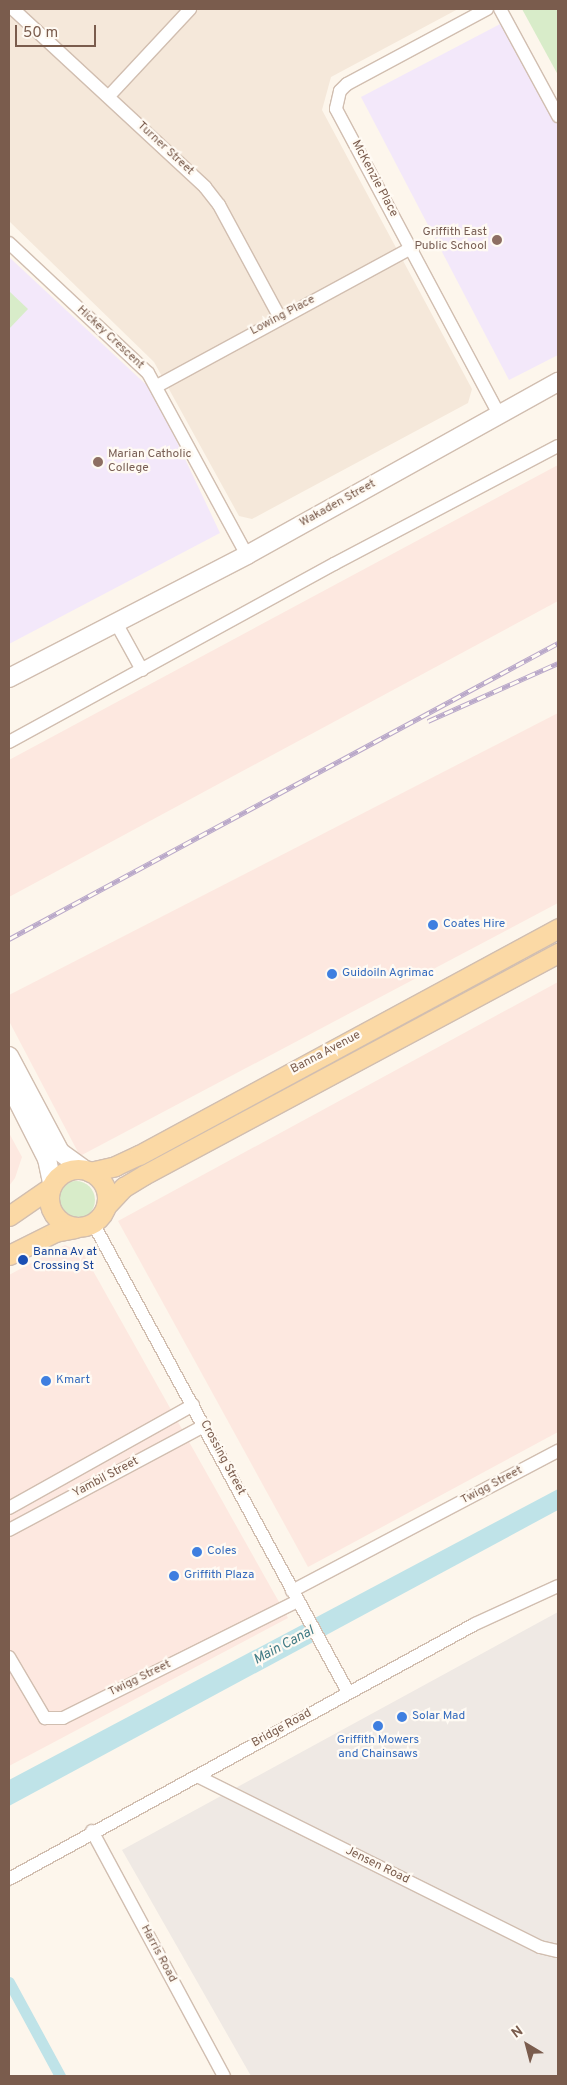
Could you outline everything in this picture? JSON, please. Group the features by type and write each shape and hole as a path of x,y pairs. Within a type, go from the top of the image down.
{"main road":[{"name":"Wakaden Street","path":"9,678 115,621 247,555 558,382"},
{"name":"Banna Avenue","path":"86,1170 115,1166 139,1156 558,928"},
{"name":"Banna Avenue","path":"107,1205 124,1187 144,1175 558,953"},
{"path":"9,1056 60,1152 86,1170 103,1187 107,1205 94,1225 55,1232 9,1255"},
{"path":"9,1084 48,1159 52,1185 50,1198 56,1214 74,1228"},
{"path":"9,1216 52,1185 66,1170 86,1170"}],"street":[{"name":"Turner Street","path":"13,9 205,187 219,205 280,318"},
{"path":"109,96 190,9"},
{"name":"McKenzie Place","path":"487,9 347,84 337,99 336,109 499,414"},
{"path":"500,9 558,116"},
{"name":"Hickey Crescent","path":"9,243 148,373 247,555"},
{"name":"Lowing Place","path":"156,386 411,248"},
{"path":"9,742 334,564 558,446"},
{"path":"115,621 142,670"},
{"name":"Crossing Street","path":"94,1225 348,1692"},
{"name":"Yambil Street","path":"9,1508 193,1405"},
{"name":"Yambil Street","path":"9,1530 204,1426"},
{"name":"Twigg Street","path":"9,1657 45,1718 63,1718 295,1596 558,1451"},
{"name":"Bridge Road","path":"9,1879 92,1831 197,1776 475,1624 558,1586"},
{"name":"Jensen Road","path":"197,1776 533,1943 558,1951"},
{"name":"Harris Road","path":"92,1831 224,2076"}],"shaded area":[{"path":"9,9 458,9 331,77 322,110 472,389 468,403 252,519 239,516 154,362 9,221"},
{"name":"Griffith East Public School","path":"504,22 558,126 558,355 509,380 361,97"},
{"name":"Marian Catholic College","path":"9,257 153,391 220,533 9,644"},
{"path":"558,465 558,601 9,897 9,760"},
{"path":"558,713 558,903 80,1156 9,1021 9,995"},
{"path":"558,982 558,1432 308,1567 118,1221"},
{"path":"9,1133 22,1157 15,1178 9,1186"},
{"path":"65,1245 83,1253 288,1618 9,1766 9,1275"},
{"path":"558,1612 558,2076 251,2076 122,1850"}],"green space":[{"path":"522,9 558,9 558,75"},
{"path":"9,291 28,309 9,329"},
{"path":"76,1181 90,1186 95,1200 90,1214 76,1219 62,1214 57,1200 62,1186"}],"water":[{"name":"Main Canal","path":"558,1489 558,1510 9,1806 9,1780"}],"waterway":[{"path":"9,1982 60,2076"}],"railway":[{"path":"9,939 558,643"},
{"path":"428,721 558,663"}],"place":[{"name":"Griffith East Public School","path":"497,240"},
{"name":"Marian Catholic College","path":"98,462"},
{"name":"Coates Hire","path":"433,925"},
{"name":"Guidoiln Agrimac","path":"332,974"},
{"name":"Banna Av at Crossing St","path":"23,1260"},
{"name":"Kmart","path":"46,1381"},
{"name":"Coles","path":"197,1552"},
{"name":"Griffith Plaza","path":"174,1576"},
{"name":"Solar Mad","path":"402,1717"},
{"name":"Griffith Mowers and Chainsaws","path":"378,1726"}]}
